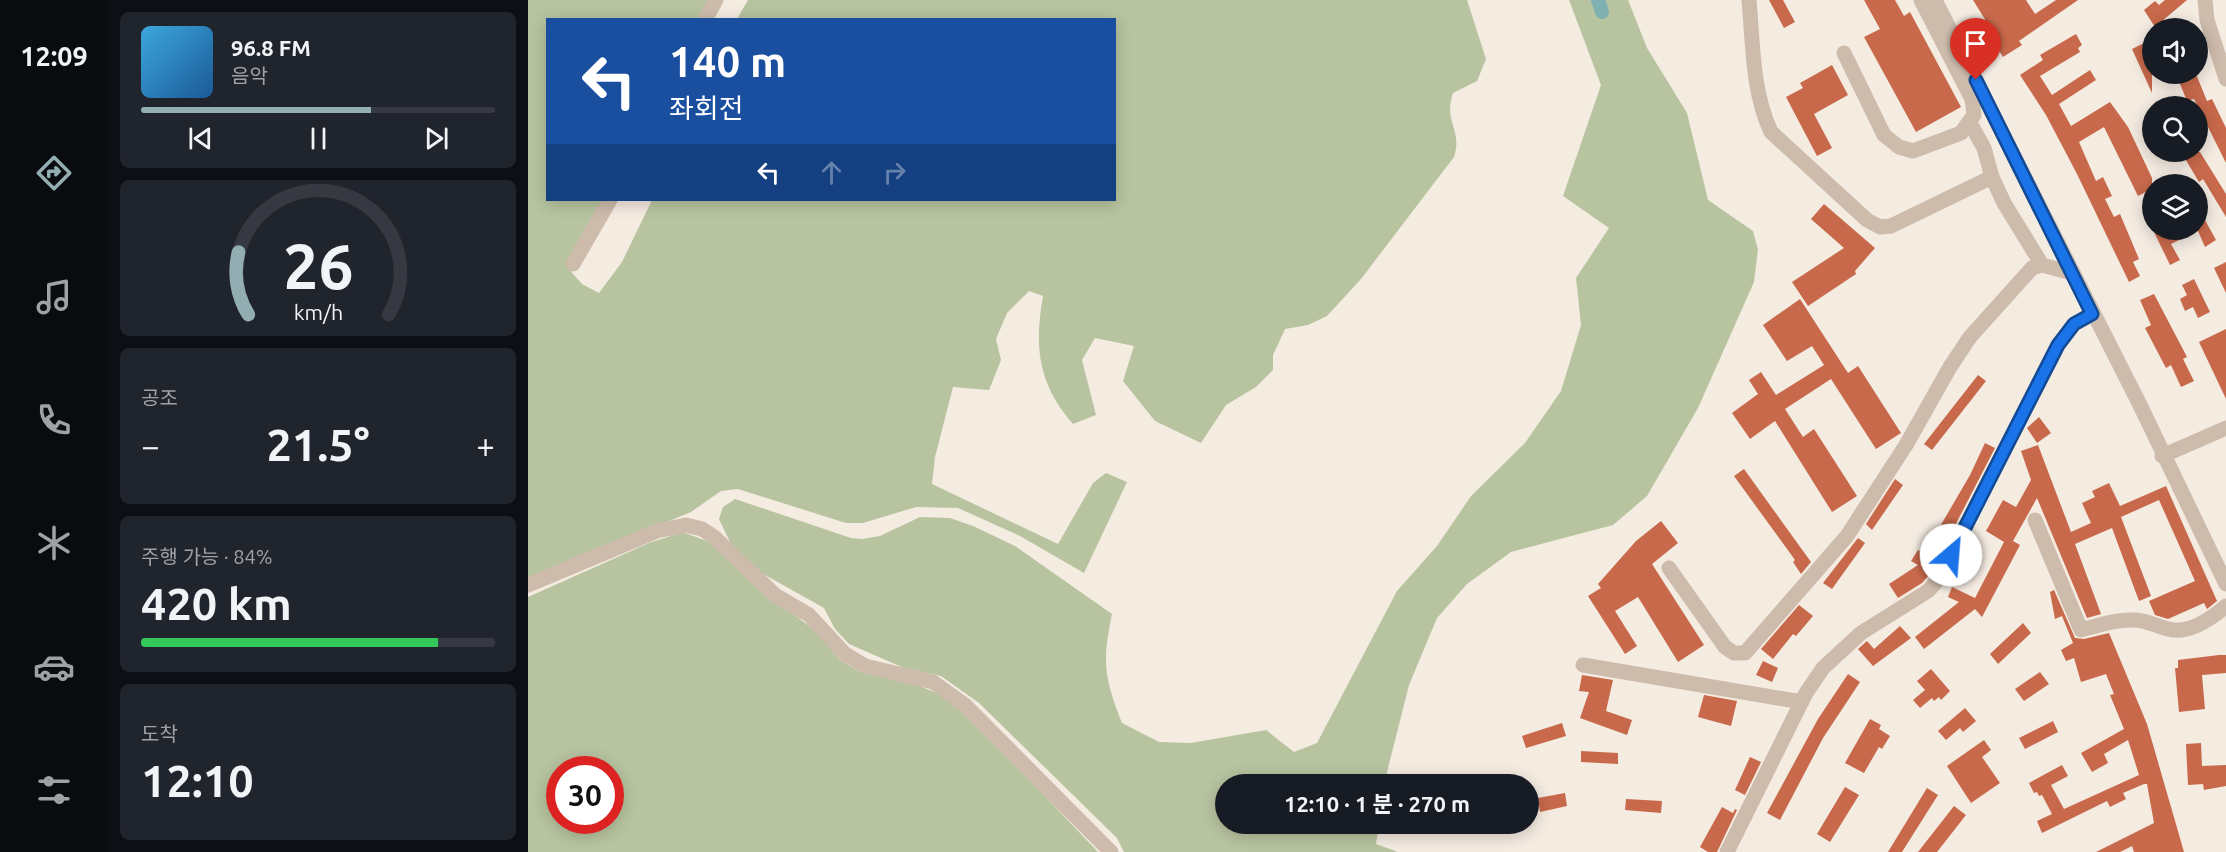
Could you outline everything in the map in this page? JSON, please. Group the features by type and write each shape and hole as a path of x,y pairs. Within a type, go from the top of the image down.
{"street":[{"path":"706,18 716,0"},
{"path":"1749,0 1758,91 1763,114 1771,132 1867,220 1880,227 1891,226 1992,177"},
{"path":"1844,53 1884,135 1899,147 1913,151 1960,133 1974,115 1972,99 1921,0"},
{"path":"1935,0 2140,405 2162,456 2226,584"},
{"path":"2205,0 2207,20 2226,79"},
{"path":"1970,123 1984,148 1992,177 2004,203 2042,265"},
{"path":"573,264 609,201"},
{"path":"1670,568 1725,647 1734,653 1745,653 1753,647 1808,578 1847,536 1906,446 1950,367 1970,337 2024,274 2042,265 2072,273"},
{"path":"1727,852 1802,702 1823,668 1837,652 1861,633 1928,591 1938,580 2058,345 2074,324 2092,314"},
{"path":"2162,456 2226,428"},
{"path":"2035,520 2081,630 2117,620 2138,620 2171,630 2191,628 2210,619 2226,606"},
{"path":"528,585 657,531 686,525 702,529 714,537 775,595 809,615 845,654 865,666 933,682 965,705 1111,852"},
{"path":"1583,665 1802,702"}],"green space":[{"path":"528,0 708,0 700,18 546,18 546,201 602,201 567,267 582,284 599,293 622,262 652,201 1116,201 1116,18 738,18 748,0 1467,0 1486,59 1477,81 1453,93 1450,112 1456,139 1454,157 1361,279 1327,316 1308,325 1285,329 1273,355 1273,370 1256,387 1226,405 1201,443 1155,421 1123,381 1134,346 1095,338 1082,360 1096,415 1073,424 1052,394 1042,364 1039,332 1043,296 1029,291 1007,313 996,339 1001,360 989,390 953,387 935,457 932,484 1058,544 1093,483 1106,473 1127,482 1084,573 1020,536 958,508 916,507 863,523 846,523 738,489 721,491 691,512 528,579"},
{"path":"1569,0 1628,0 1647,48 1687,113 1708,200 1753,231 1758,250 1754,282 1698,408 1647,496 1613,525 1511,552 1467,584 1437,618 1409,685 1387,774 1215,774 1215,834 1378,834 1376,844 1398,852 1124,852 1117,838 979,703 941,676 904,668 849,644 835,629 824,608 756,570 730,542 719,519 723,507 735,499 851,538 862,539 880,536 920,517 950,518 1015,546 1112,614 1106,669 1111,693 1122,723 1159,742 1191,743 1266,730 1294,752 1317,743 1397,591 1437,546 1471,496 1525,443 1561,391 1581,325 1576,278 1609,228 1563,196 1601,85"},
{"path":"683,532 709,542 758,588 816,631 840,660 860,672 917,685 944,696 973,720 1098,852 528,852 528,597 649,543"}],"building":[{"path":"1769,0 1783,0 1795,22 1784,28"},
{"path":"1864,0 1895,0 1904,16 1910,12 1961,107 1916,132 1864,37 1880,29"},
{"path":"1973,0 2026,0 2035,14 2056,0 2078,0 2019,41 2022,45 2003,57 1982,23 1986,21"},
{"path":"2165,0 2187,0 2166,18 2149,18 2144,10 2155,1 2159,5"},
{"path":"2076,34 2082,45 2078,48 2080,52 2040,76 2052,95 2090,70 2096,80 2059,104 2071,126 2110,102 2128,127 2142,157 2142,162 2144,162 2150,174 2142,174 2142,194 2138,196 2104,127 2079,142 2096,181 2103,177 2112,196 2105,199 2114,217 2120,214 2139,259 2133,262 2140,276 2129,282 2046,115 2020,75 2043,60 2040,55"},
{"path":"2142,44 2142,71 2132,49"},
{"path":"1832,65 1848,95 1814,114 1832,148 1817,156 1786,97 1803,88 1800,83"},
{"path":"2180,84 2200,84 2205,96 2185,96"},
{"path":"2212,99 2226,128 2226,163 2208,127 2208,101"},
{"path":"2187,162 2206,162 2226,194 2226,217 2208,187 2208,174 2194,174"},
{"path":"1824,204 1875,248 1855,271 1856,274 1808,306 1792,282 1844,248 1811,219"},
{"path":"2208,225 2216,240 2205,247 2202,240 2208,240"},
{"path":"2158,240 2179,240 2171,244 2180,260 2170,265"},
{"path":"2226,262 2226,293 2214,268"},
{"path":"2194,279 2210,312 2198,318 2193,307 2185,311 2180,299 2187,295 2182,285"},
{"path":"2154,294 2187,357 2183,359 2194,381 2181,387 2171,365 2166,368 2145,328 2151,325 2140,300"},
{"path":"1800,299 1848,373 1858,366 1901,433 1876,449 1831,379 1785,409 1803,437 1814,429 1857,496 1832,512 1775,421 1750,439 1732,413 1758,394 1749,380 1761,372 1776,395 1824,365 1812,346 1787,361 1763,325"},
{"path":"2226,329 2226,399 2199,342"},
{"path":"1978,375 1986,381 1932,450 1924,444"},
{"path":"2039,417 2051,433 2037,443 2027,428"},
{"path":"1985,443 1995,448 1930,574 1922,583 1898,598 1889,584 1918,565 1911,561 1918,550 1924,554 1970,475"},
{"path":"2038,445 2071,532 2091,523 2082,503 2095,497 2092,491 2109,483 2120,506 2166,486 2217,601 2207,609 2204,603 2168,619 2155,615 2149,601 2195,581 2159,500 2121,517 2151,596 2139,601 2112,528 2075,544 2101,614 2087,618 2037,498 2013,541 2020,545 1982,617 1975,609 1924,649 1915,637 1959,602 1948,597 1952,587 1975,598 2004,542 1986,531 2003,500 2016,507 2031,480 2021,451"},
{"path":"1744,469 1811,562 1801,574 1793,562 1795,560 1734,476"},
{"path":"1895,479 1903,485 1872,530 1866,524"},
{"path":"1661,521 1678,543 1652,564 1704,645 1678,662 1638,597 1615,611 1637,646 1625,654 1588,596 1601,588 1598,584 1636,541"},
{"path":"1858,538 1865,543 1832,589 1823,583"},
{"path":"2054,590 2075,638 2084,639 2109,633 2147,724 2184,852 2134,852 2132,846 2120,852 2096,852 2154,823 2147,784 2123,793 2126,799 2110,807 2107,801 2042,833 2037,821 2052,814 2042,795 2034,793 2029,783 2062,765 2068,776 2051,785 2064,809 2139,775 2128,740 2104,754 2108,763 2092,772 2081,753 2124,729 2110,695 2114,694 2106,674 2081,682 2074,658 2066,661 2061,650 2073,643 2062,616 2055,619 2050,592"},
{"path":"1799,605 1813,616 1796,636 1793,634 1773,659 1761,649"},
{"path":"2023,623 2031,633 1998,664 1990,654"},
{"path":"1900,626 1911,638 1873,666 1858,649 1867,641 1874,649"},
{"path":"2226,655 2226,673 2202,675 2205,709 2179,712 2175,668 2178,668 2178,660"},
{"path":"1763,661 1778,668 1772,682 1756,675"},
{"path":"1931,669 1950,691 1941,700 1939,697 1934,701 1932,698 1920,708 1913,700 1925,690 1917,681"},
{"path":"2040,672 2049,684 2024,701 2015,689"},
{"path":"1848,674 1860,682 1823,738 1780,820 1767,813 1818,719"},
{"path":"1582,675 1613,680 1606,711 1632,720 1627,735 1580,718 1589,692 1579,691"},
{"path":"1704,695 1737,701 1731,726 1698,717"},
{"path":"1965,708 1976,721 1963,732 1960,728 1946,740 1938,731"},
{"path":"1870,719 1881,725 1879,729 1890,736 1882,749 1879,747 1864,773 1845,763"},
{"path":"2053,721 2058,732 2025,749 2019,738"},
{"path":"1562,723 1566,736 1526,748 1522,736"},
{"path":"1984,740 1991,750 1982,757 2000,783 1971,803 1947,766"},
{"path":"2201,743 2202,766 2226,765 2226,786 2204,790 2203,784 2188,785 2186,744"},
{"path":"1581,751 1618,753 1618,764 1581,762"},
{"path":"1750,757 1761,762 1745,795 1735,790"},
{"path":"1845,787 1859,795 1830,842 1817,834"},
{"path":"1927,788 1938,795 1902,852 1888,852"},
{"path":"1565,793 1567,806 1540,812 1539,798"},
{"path":"1626,799 1662,801 1661,813 1625,810"},
{"path":"1954,806 1966,815 1937,852 1918,852"},
{"path":"1722,807 1733,813 1735,809 1737,810 1717,852 1708,852 1700,847"}],"waterway":[{"path":"1598,0 1602,12"}],"route":[{"path":"1951,555 2065,333 2074,324 2092,314 1976,80"}]}
